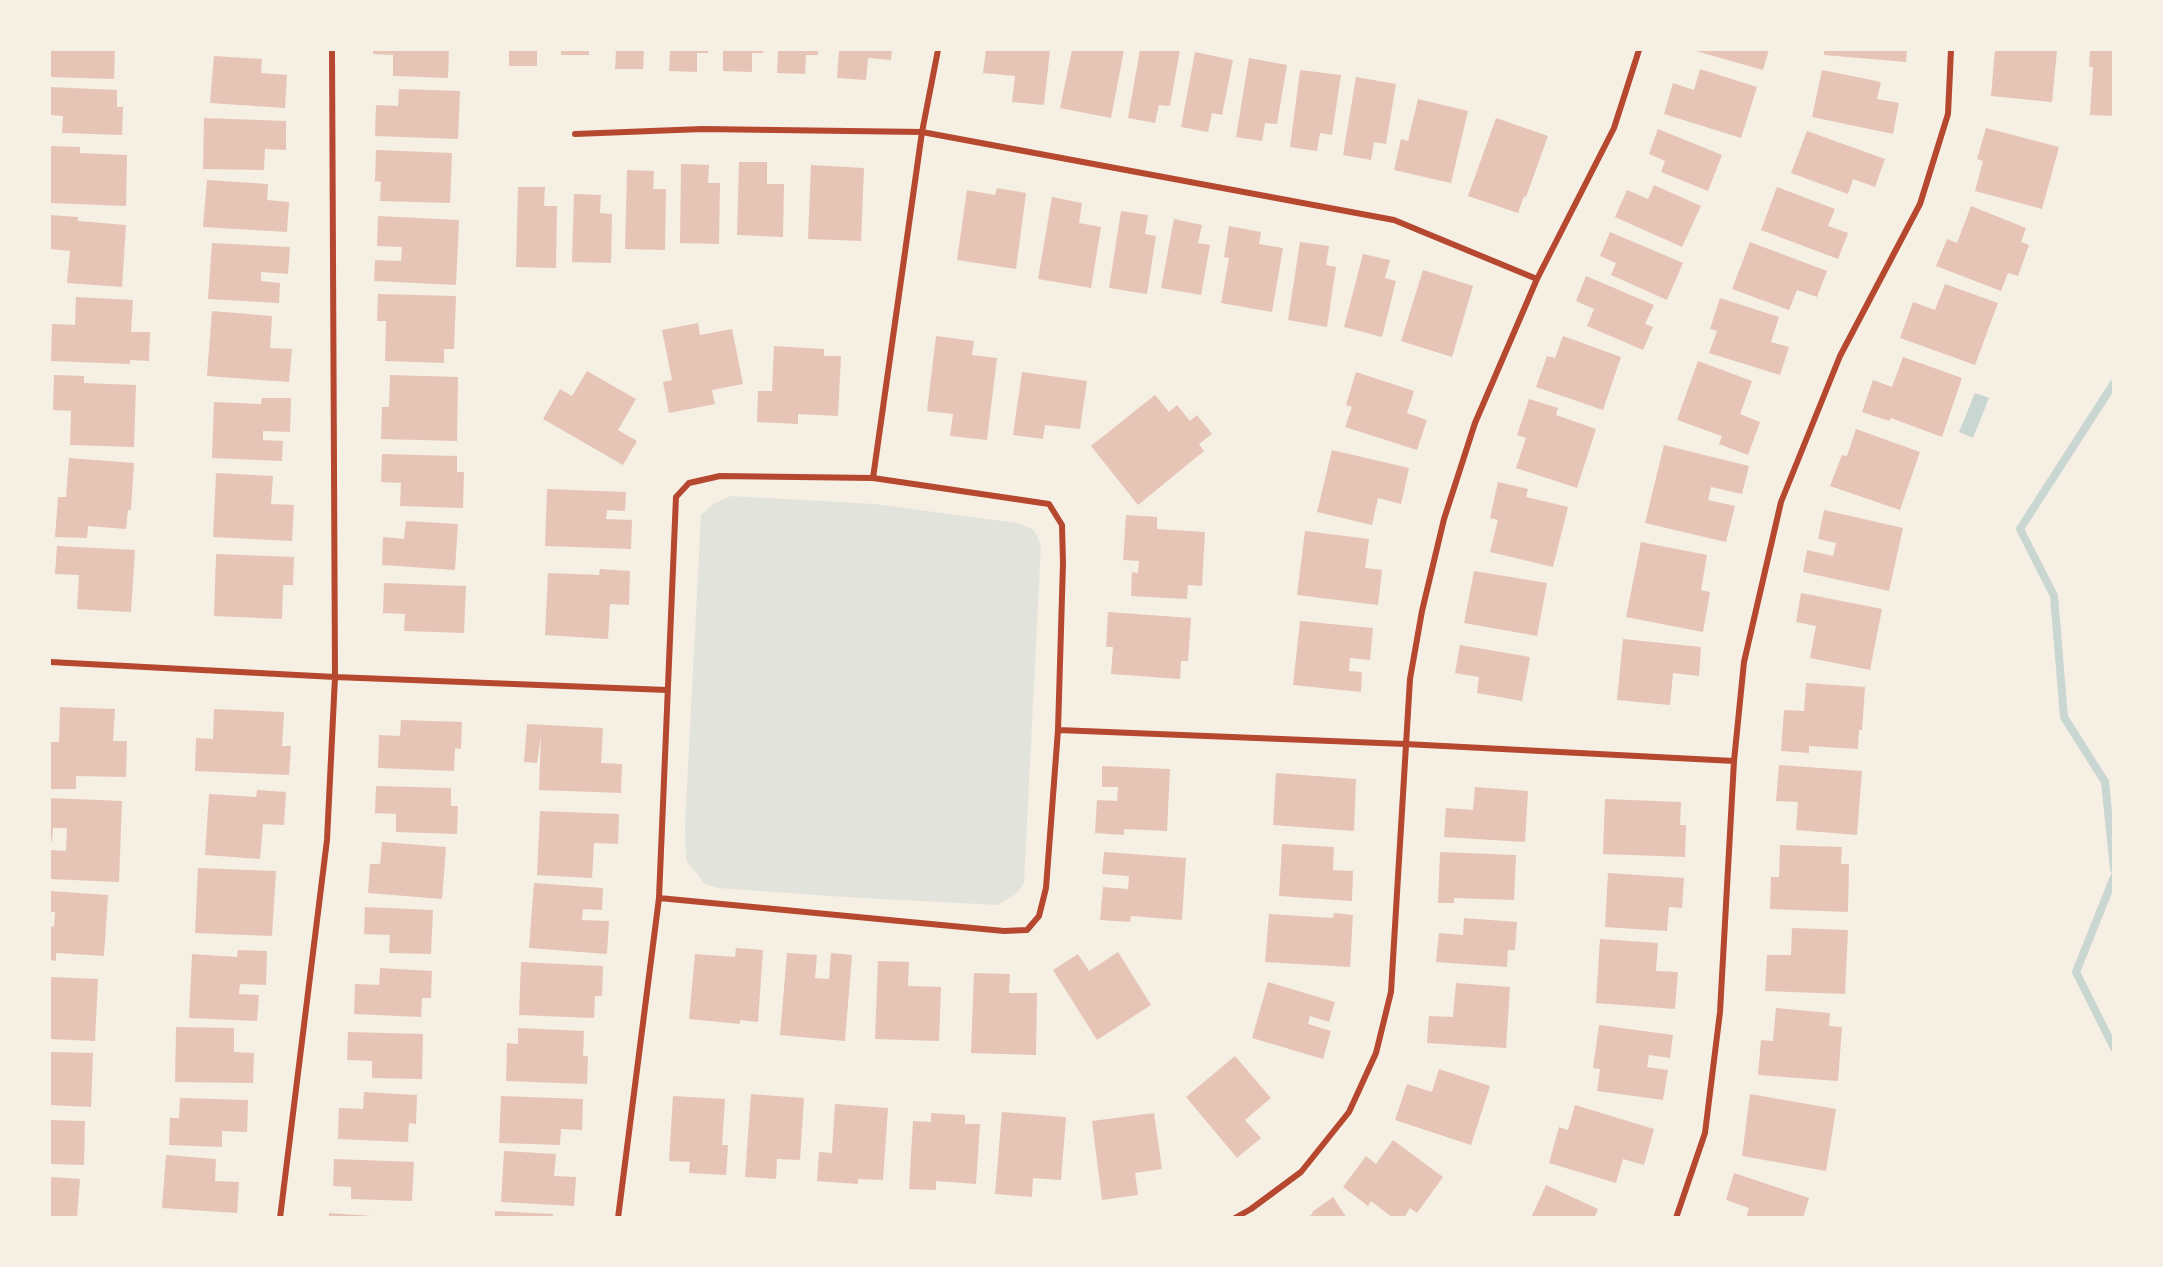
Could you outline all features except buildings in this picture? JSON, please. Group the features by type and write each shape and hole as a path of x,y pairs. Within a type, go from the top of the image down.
{"street":[{"path":"280,1218 327,840 335,677 332,50"},
{"path":"873,478 922,132 938,50"},
{"path":"1235,1218 1301,1172 1349,1112 1376,1053 1391,992 1410,679 1422,610 1444,519 1475,423 1537,279 1614,128 1639,50"},
{"path":"1676,1218 1705,1133 1720,1012 1734,761 1744,662 1781,502 1840,356 1920,204 1948,114 1951,50"},
{"path":"575,134 702,129 922,132 1394,220 1537,279"},
{"path":"618,1218 659,898 676,496 689,483 720,476 873,478 1049,504 1062,525 1058,730 1046,888 1039,916 1027,930 1004,931 659,898"},
{"path":"50,662 335,677 667,690"},
{"path":"1058,730 1405,744 1734,761"}],"shaded area":[{"path":"1975,393 1989,398 1973,438 1959,432"},
{"path":"731,496 874,504 1017,523 1034,530 1041,545 1024,883 1015,895 997,905 719,888 705,884 686,860 685,825 701,515 713,504"}],"waterway":[{"path":"2114,383 2020,529 2054,596 2064,717 2105,782 2114,869"},
{"path":"2114,877 2076,972 2114,1048"}]}
